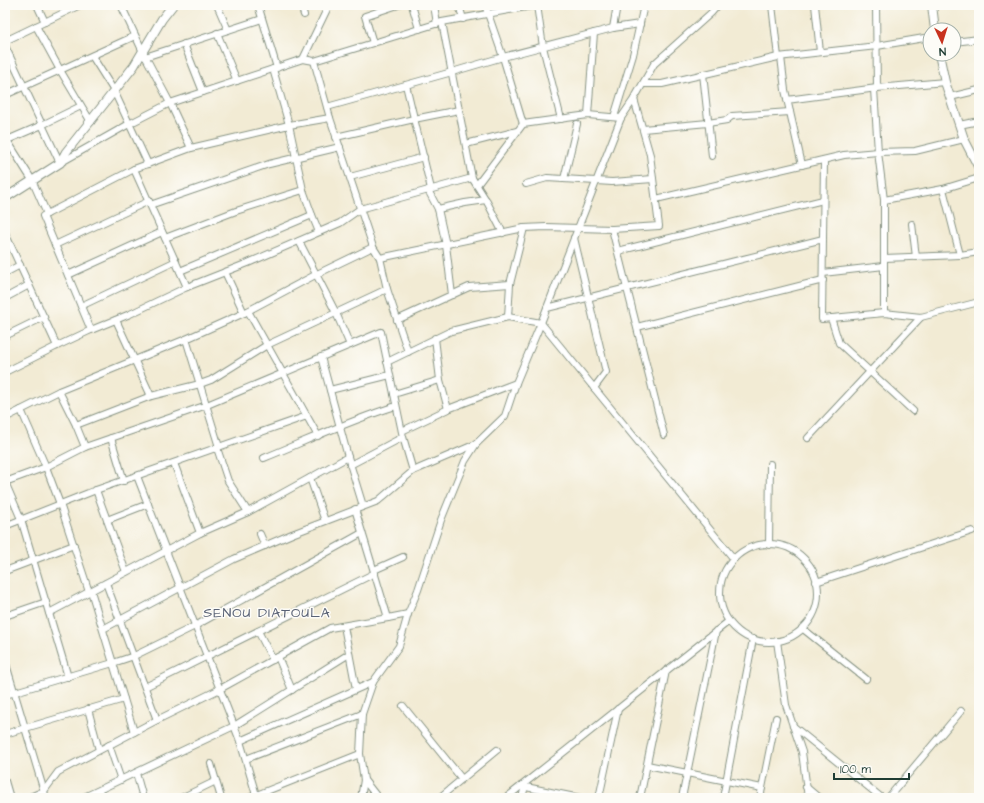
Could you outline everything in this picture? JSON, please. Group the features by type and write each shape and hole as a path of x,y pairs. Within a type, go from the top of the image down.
{"street":[{"path":"37,5 45,22"},
{"path":"5,41 80,5"},
{"path":"121,5 144,55 170,103 191,148"},
{"path":"60,162 66,152 144,55 162,19 173,5"},
{"path":"217,5 228,30"},
{"path":"258,5 275,68 303,190 319,232"},
{"path":"301,5 304,15"},
{"path":"303,59 329,5"},
{"path":"373,43 365,16 398,5"},
{"path":"412,5 419,29"},
{"path":"434,5 452,72 472,178 503,232"},
{"path":"459,5 463,19"},
{"path":"485,5 504,56 523,124"},
{"path":"5,198 60,162 170,103 303,59 314,61 440,23 537,5 543,47 561,119"},
{"path":"613,28 617,5"},
{"path":"614,117 633,55 644,5"},
{"path":"709,5 711,14"},
{"path":"360,798 364,780 360,754 362,714 373,682 399,646 408,614 418,590 441,520 465,461 476,444 505,416 516,383 621,118 654,64 711,14 718,5"},
{"path":"772,5 785,90 802,165"},
{"path":"815,5 820,52"},
{"path":"876,5 878,152 884,200 884,313"},
{"path":"932,5 934,22"},
{"path":"144,55 217,34 262,19"},
{"path":"327,107 504,56 613,28 640,24"},
{"path":"36,26 91,122"},
{"path":"588,114 594,33"},
{"path":"217,34 237,81"},
{"path":"5,95 135,36"},
{"path":"643,84 662,84 780,57 877,46 922,38"},
{"path":"962,41 979,39"},
{"path":"184,44 202,92"},
{"path":"5,46 60,162"},
{"path":"92,56 114,91 148,164"},
{"path":"314,61 336,137 373,247 380,258 387,289 408,352"},
{"path":"941,62 945,82 964,139 979,168"},
{"path":"703,74 712,156"},
{"path":"787,100 876,88 945,82"},
{"path":"406,85 424,156 430,190 438,209 446,245 452,295"},
{"path":"950,97 979,90"},
{"path":"380,258 524,228 546,227 612,229 659,226 650,155 634,99"},
{"path":"47,214 32,180 6,140 42,125 81,106"},
{"path":"336,137 459,110"},
{"path":"643,129 708,123 726,120 732,116 790,112"},
{"path":"477,185 523,124 588,114 621,118"},
{"path":"91,330 43,216 134,169 191,148 288,125 330,118"},
{"path":"959,125 979,121"},
{"path":"564,179 577,124"},
{"path":"466,144 517,131"},
{"path":"656,199 844,155 915,151 964,139"},
{"path":"55,245 150,203 269,164 340,148"},
{"path":"350,177 424,156"},
{"path":"824,160 822,319 884,313 921,317 979,302"},
{"path":"134,169 187,287"},
{"path":"5,372 91,330 187,287 340,224 360,209 472,178"},
{"path":"526,184 547,178 612,182 653,179"},
{"path":"884,200 943,189 979,178"},
{"path":"943,189 960,255"},
{"path":"68,275 164,235 303,190"},
{"path":"438,209 486,200"},
{"path":"618,251 823,200"},
{"path":"180,270 312,215"},
{"path":"912,224 916,257"},
{"path":"508,317 510,284 524,228"},
{"path":"612,229 664,435"},
{"path":"5,233 57,346"},
{"path":"574,238 606,372 594,388"},
{"path":"547,308 823,240"},
{"path":"299,241 317,274 350,345"},
{"path":"5,418 59,391 186,339 246,312 317,274 373,247"},
{"path":"884,258 960,255 979,252"},
{"path":"81,306 176,261"},
{"path":"5,273 20,265"},
{"path":"823,273 884,266"},
{"path":"225,272 246,312 267,345 318,436"},
{"path":"637,327 822,280"},
{"path":"397,320 469,287 510,284"},
{"path":"5,298 29,285"},
{"path":"76,425 150,396 211,380 267,345 387,289"},
{"path":"5,336 44,317"},
{"path":"387,362 451,331 508,317 541,323 734,559"},
{"path":"808,438 921,317"},
{"path":"831,318 839,343 913,411"},
{"path":"116,320 150,396"},
{"path":"68,676 21,520 5,482 46,467 85,447 207,405 381,332 402,434 413,471"},
{"path":"435,338 440,380 448,409"},
{"path":"186,339 207,405 228,481 248,512"},
{"path":"321,357 350,465 363,506"},
{"path":"330,390 390,375"},
{"path":"394,394 440,380"},
{"path":"350,465 448,409 516,383"},
{"path":"59,391 85,447"},
{"path":"264,458 396,406"},
{"path":"21,410 46,467 60,504 103,628 134,732"},
{"path":"5,526 96,490 307,416"},
{"path":"111,438 124,480"},
{"path":"103,628 234,559 325,521 378,501 413,471 476,444"},
{"path":"49,613 200,533 248,512 348,457"},
{"path":"174,463 200,533"},
{"path":"770,464 770,545"},
{"path":"137,476 240,741 256,795"},
{"path":"310,478 325,521"},
{"path":"96,490 126,572"},
{"path":"107,520 148,504"},
{"path":"355,509 388,618"},
{"path":"816,582 972,531"},
{"path":"5,695 113,664 134,656 195,626 362,533"},
{"path":"260,534 265,546"},
{"path":"5,571 74,545"},
{"path":"760,545 770,545 784,547 800,556 808,565 814,576 817,594 816,606 811,617 802,628 788,637 777,641 753,639 737,630 729,621 723,610 720,592 726,569 734,559 749,549 760,545"},
{"path":"145,687 258,631 403,556"},
{"path":"106,583 157,720"},
{"path":"5,616 46,602"},
{"path":"28,798 44,791 58,772 220,689 330,628 408,614"},
{"path":"506,798 729,621"},
{"path":"344,626 356,690"},
{"path":"802,628 866,679"},
{"path":"258,631 292,690"},
{"path":"682,798 716,631"},
{"path":"723,798 753,639"},
{"path":"777,641 786,705 802,752 808,798"},
{"path":"82,798 234,726 349,654"},
{"path":"5,661 46,798"},
{"path":"640,798 666,670"},
{"path":"240,741 373,682"},
{"path":"5,734 124,699"},
{"path":"403,706 462,779"},
{"path":"88,709 99,750"},
{"path":"599,798 618,709"},
{"path":"888,798 961,711"},
{"path":"246,759 362,714"},
{"path":"760,798 776,718"},
{"path":"792,725 882,798"},
{"path":"110,745 121,780"},
{"path":"439,798 497,750"},
{"path":"249,798 360,754"},
{"path":"211,764 221,798"},
{"path":"647,765 762,788"},
{"path":"136,773 143,798"},
{"path":"364,780 378,798"},
{"path":"5,781 10,798"},
{"path":"181,798 216,781"},
{"path":"522,798 523,786"},
{"path":"523,786 580,798"},
{"path":"806,787 819,798"}],"district":[{"name":"SENOU DIATOULA","path":"267,612"}]}
